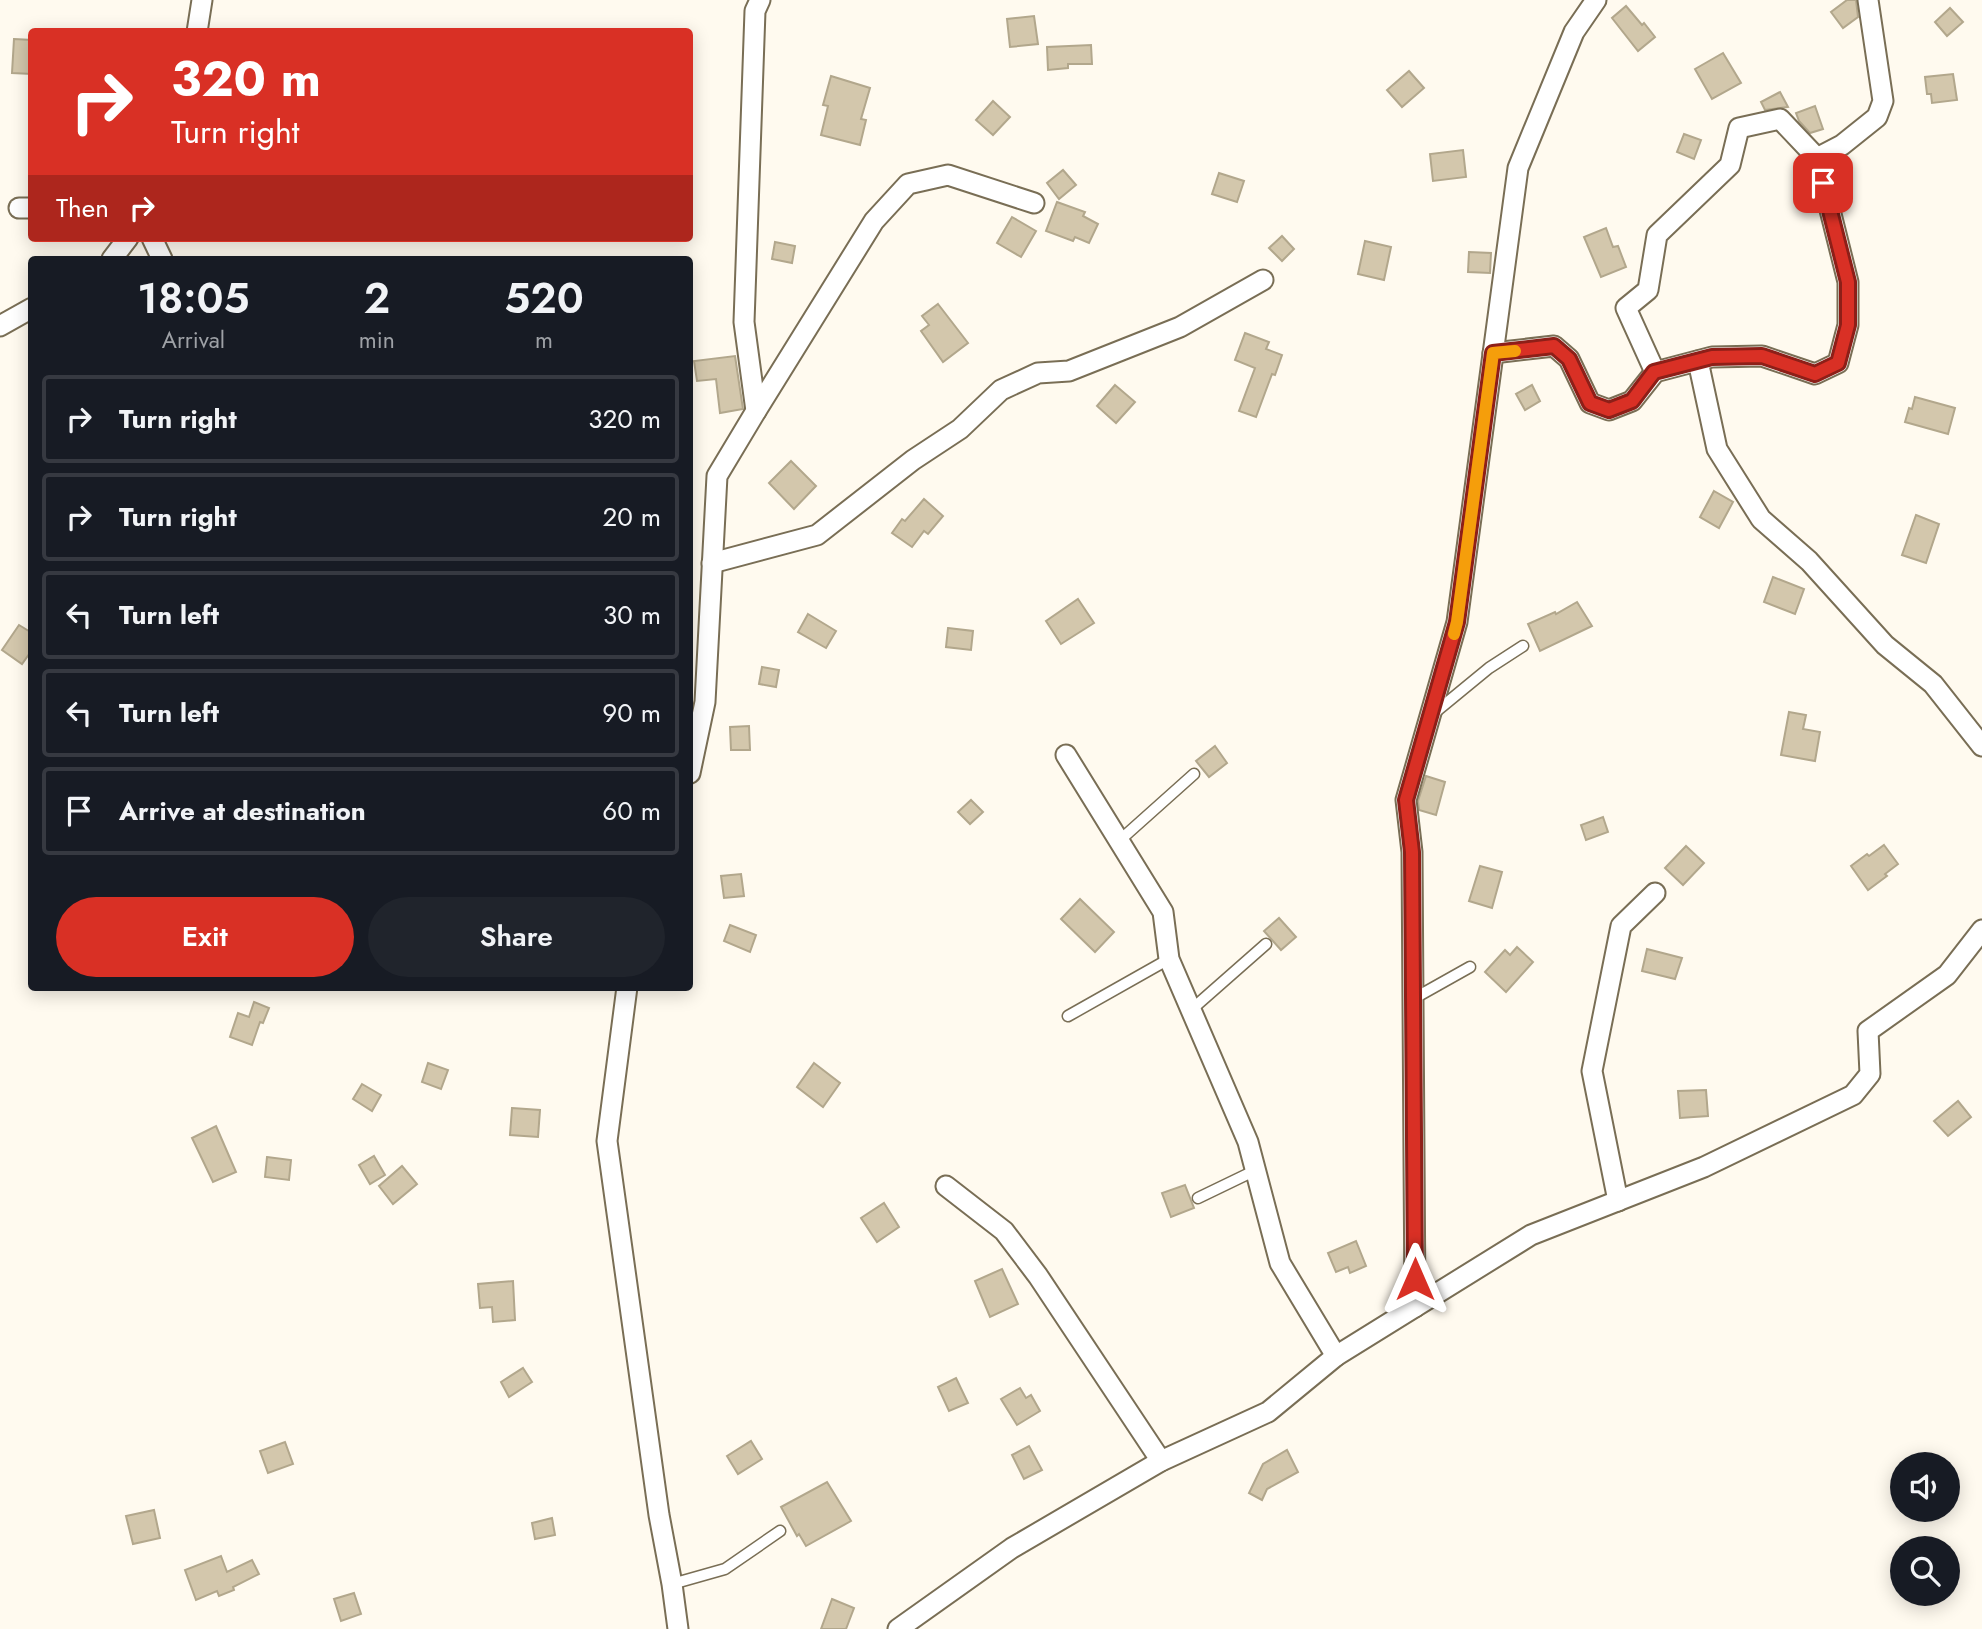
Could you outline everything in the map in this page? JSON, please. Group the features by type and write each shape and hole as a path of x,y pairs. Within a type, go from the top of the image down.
{"street":[{"path":"198,28 202,0"},
{"path":"756,411 744,322 755,11 760,0"},
{"path":"1415,1307 1412,852 1406,800 1457,622 1518,168 1574,32 1596,0"},
{"path":"1817,158 1842,145 1877,117 1883,101 1868,0"},
{"path":"1493,353 1554,346 1569,359 1590,403 1609,410 1632,401 1654,372 1712,357 1762,356 1815,374 1838,363 1848,325 1848,282 1817,158 1780,119 1739,128 1730,165 1657,235 1648,290 1626,308 1654,372"},
{"path":"693,759 705,702 717,476 756,411 874,221 908,184 948,175 1034,203"},
{"path":"114,256 125,242"},
{"path":"712,563 817,535 913,460 960,429 1001,390 1038,373 1069,371 1180,327 1263,280"},
{"path":"0,326 28,310"},
{"path":"1698,360 1717,449 1761,519 1809,561 1885,645 1933,684 1982,746"},
{"path":"1066,755 1163,912 1169,959 1248,1143 1280,1263 1336,1356"},
{"path":"1618,1201 1592,1072 1621,926 1655,893"},
{"path":"898,1629 1012,1548 1161,1461 1268,1412 1336,1356 1531,1235 1704,1167 1853,1095 1870,1074 1868,1031 1947,975 1982,930"},
{"path":"626,991 607,1141 657,1501 678,1629"},
{"path":"946,1186 1004,1231 1038,1276 1161,1461"}],"lane":[{"path":"1430,717 1489,668 1523,646"},
{"path":"1119,841 1194,774"},
{"path":"1191,1010 1266,944"},
{"path":"1068,1016 1169,959"},
{"path":"1413,999 1470,967"},
{"path":"1198,1198 1256,1170"},
{"path":"672,1584 725,1569 780,1531"}],"building":[{"path":"1847,0 1856,0 1858,17 1843,28 1831,12"},
{"path":"1626,6 1655,37 1638,51 1612,18"},
{"path":"1950,8 1963,22 1947,36 1935,22"},
{"path":"1034,16 1038,44 1010,47 1007,19"},
{"path":"14,39 28,40 28,74 12,73"},
{"path":"1091,45 1092,64 1068,64 1068,68 1048,70 1047,47"},
{"path":"1723,53 1741,83 1712,99 1695,69"},
{"path":"1409,71 1424,88 1402,107 1387,90"},
{"path":"1953,74 1957,100 1932,103 1931,94 1927,94 1925,77"},
{"path":"831,76 870,88 861,119 866,120 860,145 821,135 828,106 823,105"},
{"path":"1780,92 1788,107 1765,110 1761,102"},
{"path":"993,101 1010,117 993,135 976,120"},
{"path":"1815,106 1823,129 1810,133 1799,121 1796,113"},
{"path":"1684,134 1701,140 1694,159 1677,152"},
{"path":"1463,150 1466,177 1433,181 1430,154"},
{"path":"1063,170 1076,185 1059,199 1047,183"},
{"path":"1219,173 1244,181 1237,202 1212,194"},
{"path":"1057,202 1085,212 1083,216 1098,224 1089,243 1075,237 1073,241 1046,231"},
{"path":"1012,217 1036,231 1021,257 997,243"},
{"path":"1606,228 1613,247 1618,246 1626,267 1601,277 1584,237"},
{"path":"1282,236 1294,249 1282,261 1269,248"},
{"path":"1365,241 1391,247 1384,280 1358,274"},
{"path":"775,242 795,246 792,263 772,259"},
{"path":"1469,252 1491,253 1490,273 1468,272"},
{"path":"938,304 968,343 943,362 921,331 929,325 922,316"},
{"path":"1245,333 1269,342 1266,349 1282,355 1256,417 1239,411 1255,368 1235,360"},
{"path":"735,356 743,409 720,413 716,379 697,381 694,361"},
{"path":"1115,385 1135,402 1116,423 1097,406"},
{"path":"1532,385 1540,401 1525,410 1516,394"},
{"path":"1915,397 1955,408 1948,434 1905,422"},
{"path":"791,461 816,486 794,509 769,483"},
{"path":"1714,491 1733,502 1719,528 1700,517"},
{"path":"924,499 943,516 928,534 924,531 912,547 892,533 902,519 905,521"},
{"path":"1916,515 1939,524 1926,563 1902,555"},
{"path":"1773,577 1804,589 1795,614 1764,602"},
{"path":"1078,599 1094,623 1061,644 1046,621"},
{"path":"1577,602 1592,626 1540,651 1528,624 1555,612 1556,614"},
{"path":"808,614 836,631 826,648 798,632"},
{"path":"19,625 28,631 28,656 22,664 2,650"},
{"path":"948,628 973,631 971,650 946,647"},
{"path":"762,667 779,670 776,687 759,684"},
{"path":"1789,712 1806,715 1803,729 1820,732 1815,761 1781,755"},
{"path":"749,726 750,750 731,750 730,727"},
{"path":"1215,746 1227,763 1209,777 1196,761"},
{"path":"1426,776 1445,782 1436,815 1419,810 1418,801"},
{"path":"971,800 983,812 970,824 958,812"},
{"path":"1603,817 1608,832 1586,840 1581,825"},
{"path":"1884,845 1898,864 1868,890 1851,866"},
{"path":"1686,846 1704,863 1683,885 1665,868"},
{"path":"1480,866 1502,872 1492,908 1469,901"},
{"path":"741,874 744,896 724,898 721,876"},
{"path":"1080,899 1114,932 1095,952 1061,919"},
{"path":"1279,918 1296,937 1281,950 1264,931"},
{"path":"730,925 756,935 750,952 724,941"},
{"path":"1517,947 1533,962 1506,992 1485,972 1505,950 1510,955"},
{"path":"1647,949 1682,958 1675,979 1642,971"},
{"path":"254,1002 269,1008 263,1023 260,1022 252,1045 230,1037 238,1013 249,1017"},
{"path":"428,1063 448,1070 441,1089 422,1082"},
{"path":"814,1063 840,1083 823,1107 797,1087"},
{"path":"362,1084 381,1095 372,1111 353,1099"},
{"path":"1706,1090 1708,1116 1680,1118 1678,1091"},
{"path":"1958,1101 1971,1117 1948,1136 1934,1121"},
{"path":"512,1108 540,1110 538,1137 510,1135"},
{"path":"216,1126 236,1172 213,1182 192,1138"},
{"path":"374,1156 385,1175 370,1184 359,1165"},
{"path":"267,1157 291,1160 289,1180 265,1177"},
{"path":"402,1166 417,1184 393,1204 379,1186"},
{"path":"1185,1185 1194,1208 1171,1217 1162,1193"},
{"path":"884,1203 899,1227 877,1242 861,1218"},
{"path":"1356,1241 1366,1266 1350,1273 1348,1267 1336,1272 1328,1253"},
{"path":"1002,1269 1018,1304 990,1317 975,1281"},
{"path":"513,1281 515,1320 493,1322 492,1307 480,1308 478,1284"},
{"path":"523,1368 532,1382 509,1397 501,1382"},
{"path":"956,1378 968,1403 949,1411 938,1387"},
{"path":"1020,1388 1026,1398 1031,1395 1040,1411 1017,1425 1001,1399"},
{"path":"751,1441 762,1459 738,1474 727,1456"},
{"path":"285,1442 293,1464 268,1473 260,1451"},
{"path":"1029,1446 1042,1470 1024,1479 1012,1455"},
{"path":"1287,1450 1298,1472 1267,1489 1262,1500 1249,1493 1263,1464"},
{"path":"827,1482 851,1521 806,1546 799,1534 797,1536 781,1507"},
{"path":"154,1510 160,1538 133,1544 126,1516"},
{"path":"552,1518 555,1535 535,1539 532,1523"},
{"path":"221,1556 227,1572 252,1560 259,1574 233,1587 234,1590 219,1596 217,1591 196,1600 185,1570"},
{"path":"354,1593 361,1614 341,1621 334,1599"},
{"path":"832,1599 854,1608 846,1629 821,1629"}],"slow traffic":[{"path":"1454,634 1493,353 1515,351"}],"route":[{"path":"1415,1279 1412,852 1406,800 1457,622 1493,353 1554,346 1569,359 1590,403 1609,410 1632,401 1654,372 1712,357 1762,356 1815,374 1838,363 1848,325 1848,282 1823,183"}]}
